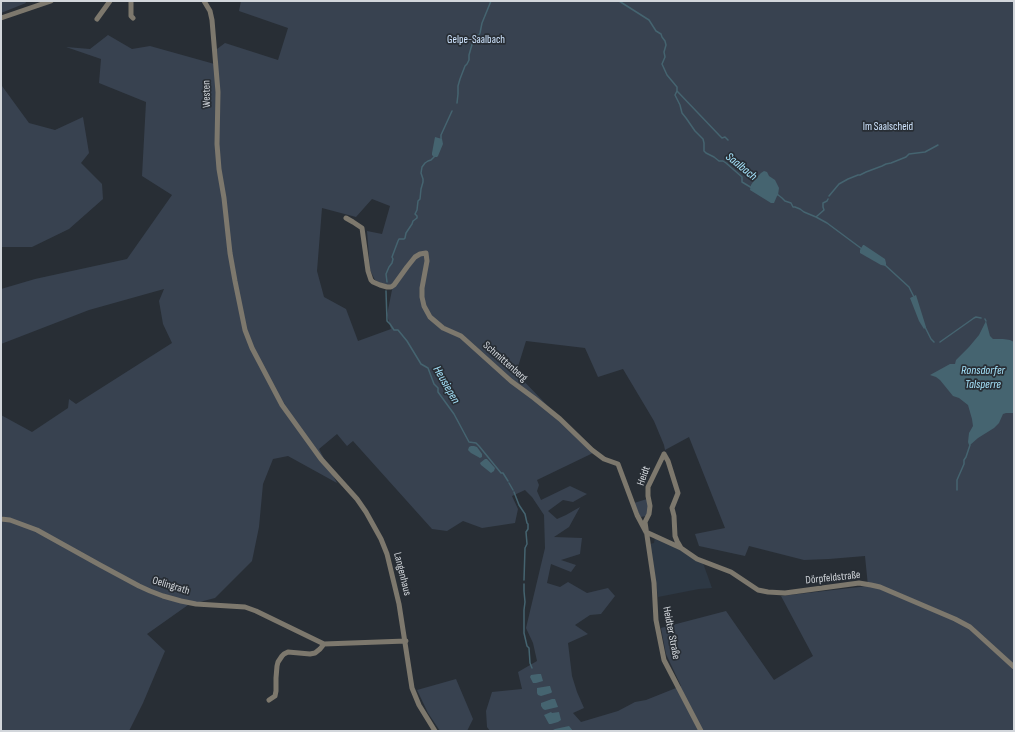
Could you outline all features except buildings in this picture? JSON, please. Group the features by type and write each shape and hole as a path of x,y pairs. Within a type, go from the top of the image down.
{"street":[{"path":"1,18 51,1"},
{"path":"97,19 110,1"},
{"path":"131,1 131,16 133,18"},
{"name":"Westen","path":"204,1 210,11 212,20 218,92 218,160 223,188 230,253 242,317 248,337 282,405 308,441"},
{"name":"Schmittenberg","path":"346,218 362,228 368,271 373,282 391,287 415,257 426,253 422,297 424,306 430,318 443,328 461,336 511,382 560,419 592,450 604,459 618,464"},
{"name":"Langenhaus","path":"308,441 357,499 366,512 384,546 397,593 414,692 419,705 435,731"},
{"name":"Heidt","path":"646,532 645,522 649,514 650,506 648,487 664,454 670,466 678,493 672,508 675,536 681,548"},
{"name":"Heidt","path":"618,464 637,515 646,532"},
{"name":"Oelingrath","path":"1,519 37,530 150,591 182,602 245,607 324,644 406,641"},
{"name":"Dörpfeldstraße","path":"646,532 681,548 697,559 731,572 758,590 785,593 859,583 880,587 970,627 1014,667"},
{"name":"Heidter Straße","path":"646,532 654,582 656,620 664,660 701,731"},
{"name":"Oelingrath","path":"269,700 275,696 277,666 282,656 288,652 315,653 324,644"}],"shaded area":[{"path":"655,537 678,548 703,563 712,588 658,597 650,544 654,543"}],"green space":[{"path":"1,1 25,1 26,3 1,13"},
{"path":"241,1 1014,1 1014,731 490,731 487,727 486,711 492,692 522,689 518,672 537,661 533,643 526,628 545,548 544,515 532,497 525,490 512,496 518,509 515,523 482,528 463,521 447,531 432,529 353,441 347,446 337,434 319,449 337,483 288,456 273,459 263,484 259,527 252,561 215,598 188,605 147,634 165,651 143,703 129,731 1,731 1,520 4,517 1,516 1,415 32,432 68,408 69,399 76,404 172,343 163,324 159,301 164,289 89,310 1,344 1,289 35,279 127,259 172,195 142,176 146,102 99,83 101,59 66,47 90,49 108,35 132,49 150,46 218,65 217,49 225,43 278,60 288,28 239,11","holes":["372,199 390,206 382,234 367,231 370,270 375,280 384,285 393,285 387,315 391,329 358,341 346,309 324,297 317,271 322,208 356,217","526,341 585,348 598,377 623,369 654,421 665,450 689,437 725,528 695,534 699,546 745,556 749,546 804,560 865,556 868,586 781,596 813,656 774,680 726,611 661,628 666,654 681,686 646,700 635,702 618,711 581,722 573,713 584,708 572,676 568,643 588,634 575,625 590,615 601,614 615,596 608,588 587,593 568,582 560,587 547,583 551,564 571,572 576,565 561,560 580,554 582,538 554,537 569,527 580,507 557,519 548,511 563,500 573,502 587,494 570,486 541,500 537,491 539,485 537,480 593,453 516,373"]},
{"path":"1,79 2,86 29,123 55,130 83,117 89,153 81,163 102,184 103,199 69,229 32,247 1,247"},
{"path":"647,499 648,513 646,516 641,517 634,503"},
{"path":"456,679 473,719 467,731 440,731 428,713 417,690"}],"water":[{"path":"435,137 442,139 443,144 437,157 432,155"},
{"path":"764,171 775,180 779,188 778,195 774,203 771,203 750,190 755,179"},
{"path":"863,245 885,259 886,266 881,265 860,253"},
{"path":"916,295 926,327 924,329 919,321 910,298"},
{"name":"Ronsdorfer Talsperre","path":"986,321 990,336 993,339 1010,340 1014,342 1014,413 1003,414 999,423 994,428 969,445 969,433 973,426 968,405 959,398 953,396 940,380 930,375 950,364 955,364 956,360 979,335"},
{"path":"471,446 477,447 482,454 482,457 480,458 468,450"},
{"path":"487,459 495,468 491,473 480,463"},
{"path":"541,674 543,681 533,683 530,677 531,675"},
{"path":"550,686 551,693 541,696 538,695 537,688"},
{"path":"555,699 558,707 545,710 543,709 541,703"},
{"path":"551,712 559,712 561,720 549,724 544,715"},
{"path":"569,726 573,731 553,730 555,729"}],"waterway":[{"name":"Heusiepen","path":"457,103 460,79 469,60 473,41 480,33 482,23 491,1"},
{"name":"Saalbach","path":"619,1 649,20 665,41 665,57 662,64 667,75 677,87 675,95 682,113 703,139 704,151 719,161 726,163 742,177 742,182 752,188"},
{"path":"677,91 722,138 725,137 728,140"},
{"name":"Heusiepen","path":"441,139 441,135 452,111"},
{"path":"829,196 839,184 848,179 906,157 909,154 925,152 938,145"},
{"name":"Heusiepen","path":"387,282 386,274 392,263 392,257 398,241 399,239 405,238 406,233 413,221 417,218 415,214 418,201 420,199 423,182 421,173 422,167 435,156"},
{"name":"Saalbach","path":"777,194 785,201 791,203 793,207 827,223 862,249"},
{"path":"816,217 824,210 823,203 828,199"},
{"name":"Saalbach","path":"885,265 909,287 914,297"},
{"name":"Heusiepen","path":"386,291 387,321 394,330 398,330 407,341 421,364 428,368 434,384 438,388 438,392 454,414 469,442 476,443 501,473 503,473 508,481"},
{"path":"940,342 974,318 981,318"},
{"name":"Saalbach","path":"925,327 934,342"},
{"path":"957,490 957,480 970,445"},
{"name":"Heusiepen","path":"509,483 513,490"},
{"name":"Heusiepen","path":"514,492 519,505 525,514 528,524 528,529 526,532 527,544 525,548 524,580"},
{"name":"Heusiepen","path":"524,584 524,633 527,646 529,648 530,663 532,668"}],"park label":[{"name":"Gelpe-Saalbach","path":"476,40"},
{"name":"Im Saalscheid","path":"888,127"}]}
